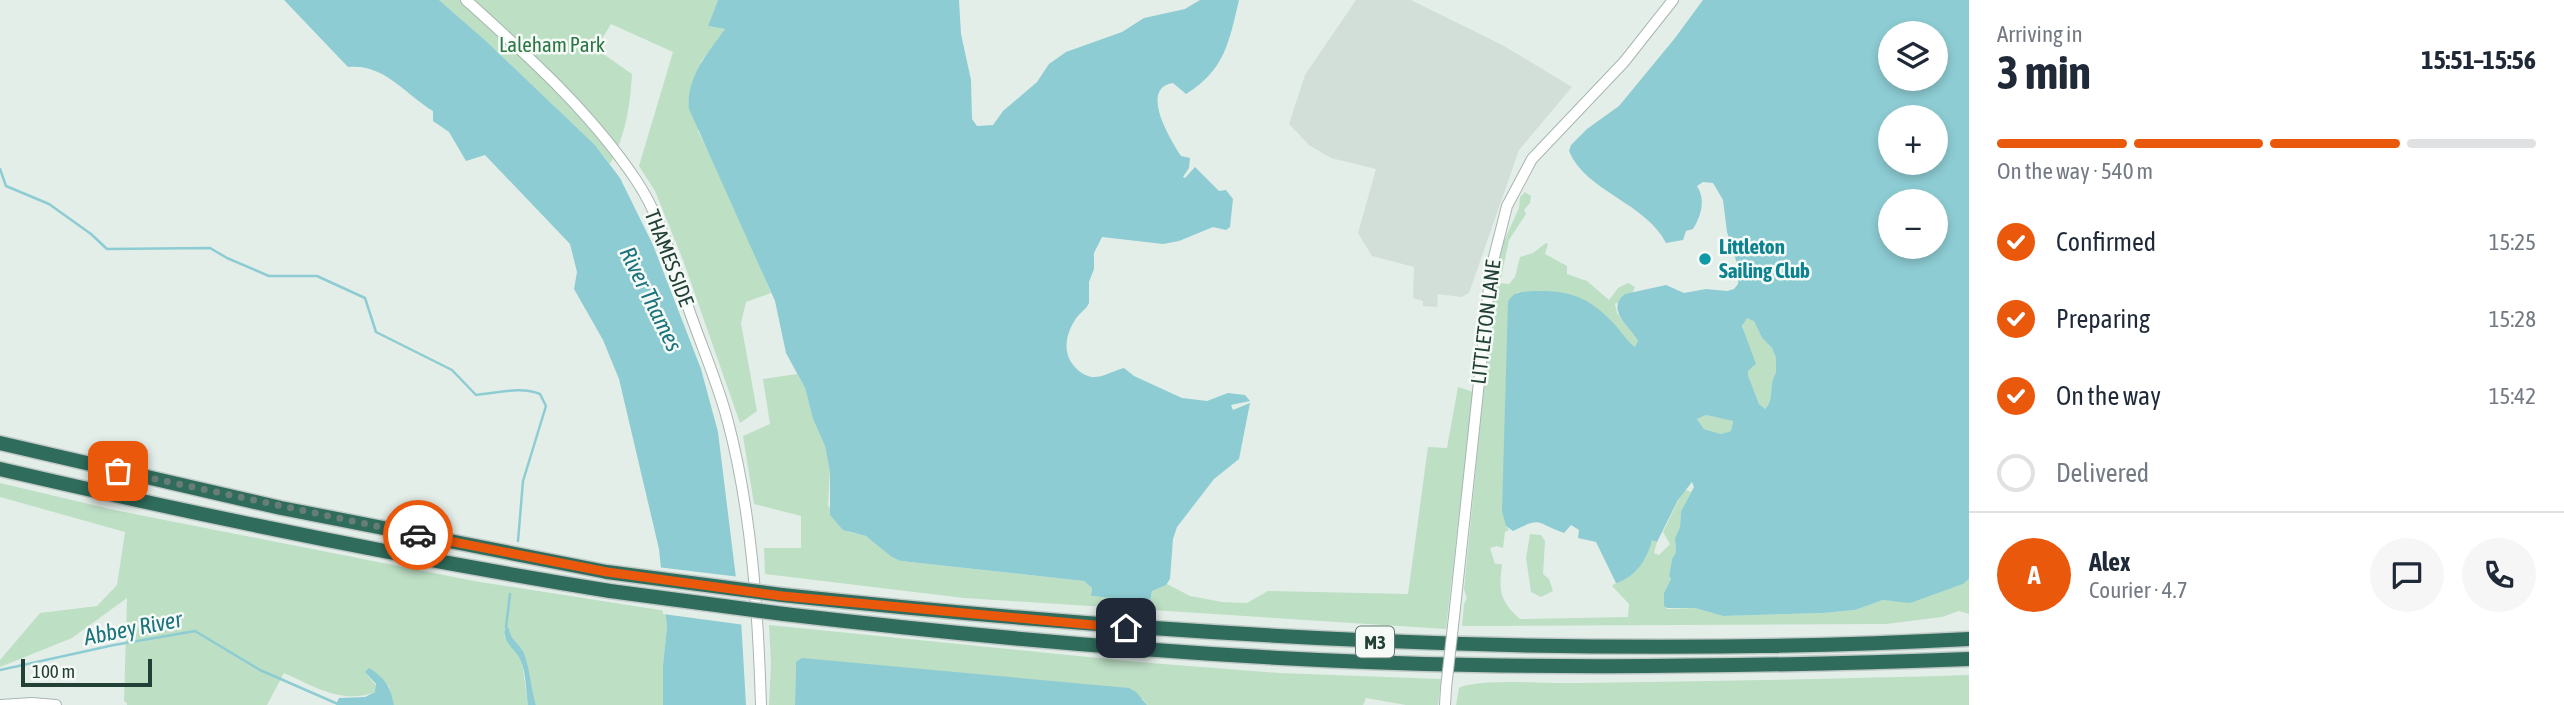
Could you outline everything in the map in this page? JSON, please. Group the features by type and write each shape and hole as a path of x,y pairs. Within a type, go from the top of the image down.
{"highway":[{"name":"M3","path":"0,443 281,508 607,572 782,596 1180,632 1382,642 1628,648 1969,639"},
{"name":"M3","path":"0,469 384,552 610,590 784,614 999,638 1153,650 1471,665 1700,666 1969,659"}],"street":[{"name":"THAMES SIDE","path":"466,0 538,65 593,123 638,183 655,217 728,422 745,502 759,648 761,705"},
{"name":"LITTLETON LANE","path":"1445,705 1491,269 1507,206 1532,159 1624,62 1673,0"},
{"path":"0,705 56,705"}],"shaded area":[{"path":"1356,0 1411,0 1504,46 1572,87 1519,150 1469,293 1462,297 1438,294 1437,307 1423,306 1423,301 1413,298 1414,267 1372,256 1358,233 1376,169 1331,158 1309,145 1289,124 1305,75"}],"green space":[{"name":"Laleham Park","path":"439,0 718,0 708,26 725,29 701,62 698,131 724,183 771,293 746,302 741,323 757,411 740,423 683,260 655,191 639,166 673,52 611,24 596,49 632,74 626,120 610,164 595,145"},
{"path":"1525,192 1531,196 1530,203 1509,240 1500,283 1509,284 1515,277 1520,257 1533,253 1546,243 1545,254 1567,266 1567,274 1587,281 1609,300 1618,288 1628,283 1635,287 1631,296 1615,304 1617,313 1638,341 1637,346 1633,347 1607,317 1584,300 1556,293 1517,292 1506,526 1509,530 1505,532 1503,548 1490,548 1495,564 1502,564 1501,588 1504,600 1520,619 1628,617 1629,604 1612,586 1642,563 1652,539 1657,542 1654,553 1659,555 1670,544 1663,532 1684,489 1691,492 1681,511 1680,527 1675,538 1676,552 1672,559 1669,576 1671,579 1664,605 1667,609 1695,608 1723,616 1855,610 1883,600 1910,602 1963,584 1969,579 1969,614 1959,611 1942,617 1886,624 1462,626 1467,598 1464,589 1495,276 1503,243 1519,208 1520,197"},
{"path":"1747,317 1754,321 1776,358 1770,401 1765,409 1759,404 1748,375 1748,371 1754,366 1744,332 1743,321"},
{"path":"797,374 805,388 813,419 825,446 830,471 828,506 849,532 866,536 901,561 1084,581 1092,588 1091,596 1150,600 1152,591 1167,584 1190,596 1247,603 1268,591 1408,594 1428,447 1447,448 1458,387 1473,392 1446,629 964,598 765,574 764,548 801,548 801,516 754,504 743,436 770,424 763,379"},
{"path":"1706,415 1733,421 1731,431 1721,434 1704,429 1697,419"},
{"path":"0,483 114,510 474,581 666,611 664,705 536,705 524,653 509,629 504,636 522,662 528,705 394,705 389,686 365,672 377,687 375,692 363,695 328,692 284,673 267,705 127,705 124,701 127,598 72,638 0,667 0,660 40,613 97,606 117,585 125,532 0,497"},
{"path":"1530,534 1541,535 1545,541 1543,574 1549,579 1553,591 1541,597 1531,592 1526,558"},
{"path":"769,625 1138,662 1279,673 1441,679 1438,705 1406,705 1366,698 1363,705 1147,705 1143,699 796,663 795,705 769,705"},
{"path":"1969,675 1969,705 1456,705 1459,688 1483,683"}],"water":[{"name":"River Thames","path":"284,0 439,0 595,145 620,178 653,245 701,369 718,432 741,619 746,705 663,705 667,627 659,549 619,379 603,340 574,289 577,272 570,244 485,155 466,161 449,132 433,121 433,111 383,75 361,67 348,67"},
{"path":"718,0 959,0 961,34 971,80 972,119 977,126 993,125 1003,111 1037,82 1049,64 1066,52 1122,32 1144,18 1185,9 1200,0 1239,0 1228,42 1209,75 1186,94 1173,83 1163,87 1158,95 1160,116 1165,128 1181,156 1190,158 1189,168 1183,177 1195,167 1219,191 1226,190 1233,199 1230,227 1226,230 1213,227 1179,241 1163,244 1102,237 1094,253 1089,303 1072,325 1067,343 1070,361 1078,370 1089,376 1096,377 1124,368 1134,376 1182,398 1207,401 1228,393 1245,395 1250,401 1231,405 1233,410 1250,403 1239,459 1214,479 1177,527 1173,539 1170,579 1166,585 1152,591 1150,601 1091,596 1092,588 1084,581 901,561 866,536 843,530 830,515 830,472 825,446 813,419 805,388 786,353 775,301 689,109 694,77 725,29 708,26"},
{"path":"1703,0 1969,0 1969,579 1963,584 1910,603 1883,600 1855,610 1823,613 1723,616 1695,608 1667,608 1664,606 1664,593 1671,579 1669,576 1676,552 1675,538 1680,527 1681,511 1694,487 1692,482 1678,500 1657,542 1652,540 1640,566 1630,576 1616,583 1596,542 1578,538 1579,530 1571,525 1564,533 1535,522 1513,531 1506,526 1502,511 1510,298 1519,292 1548,291 1581,298 1608,317 1635,347 1638,341 1618,312 1619,300 1625,294 1666,285 1684,293 1706,289 1727,291 1738,284 1739,270 1727,232 1723,200 1713,183 1703,182 1697,186 1701,208 1693,229 1686,231 1683,240 1666,243 1645,217 1601,187 1577,165 1569,151 1571,145 1587,129 1619,106","holes":["1747,318 1754,321 1776,358 1770,401 1765,409 1759,404 1748,375 1748,371 1756,364 1742,326","1706,415 1733,421 1731,431 1721,434 1704,429 1697,419"]},
{"path":"506,627 524,653 536,705 528,705 523,666 505,636"},
{"path":"802,658 1129,688 1147,705 795,705 796,662"},
{"path":"369,668 386,684 394,705 336,705 339,698 365,697 375,692 376,684 365,672"}],"pier":[{"path":"657,567 740,577 745,625 663,614"}],"waterway":[{"path":"0,169 6,186 49,204 107,249 210,248 269,276 317,276 365,298 376,332 452,370 476,395 517,390 540,394 546,406 523,481 518,541"},
{"path":"506,627 510,594"},
{"name":"Abbey River","path":"0,670 114,645 195,631 260,670 340,705"}],"way so far":[{"path":"118,471 281,508 418,535"}],"place":[{"name":"Littleton Sailing Club","path":"1705,259"}],"route":[{"path":"418,535 607,572 782,596 1126,628"}]}
